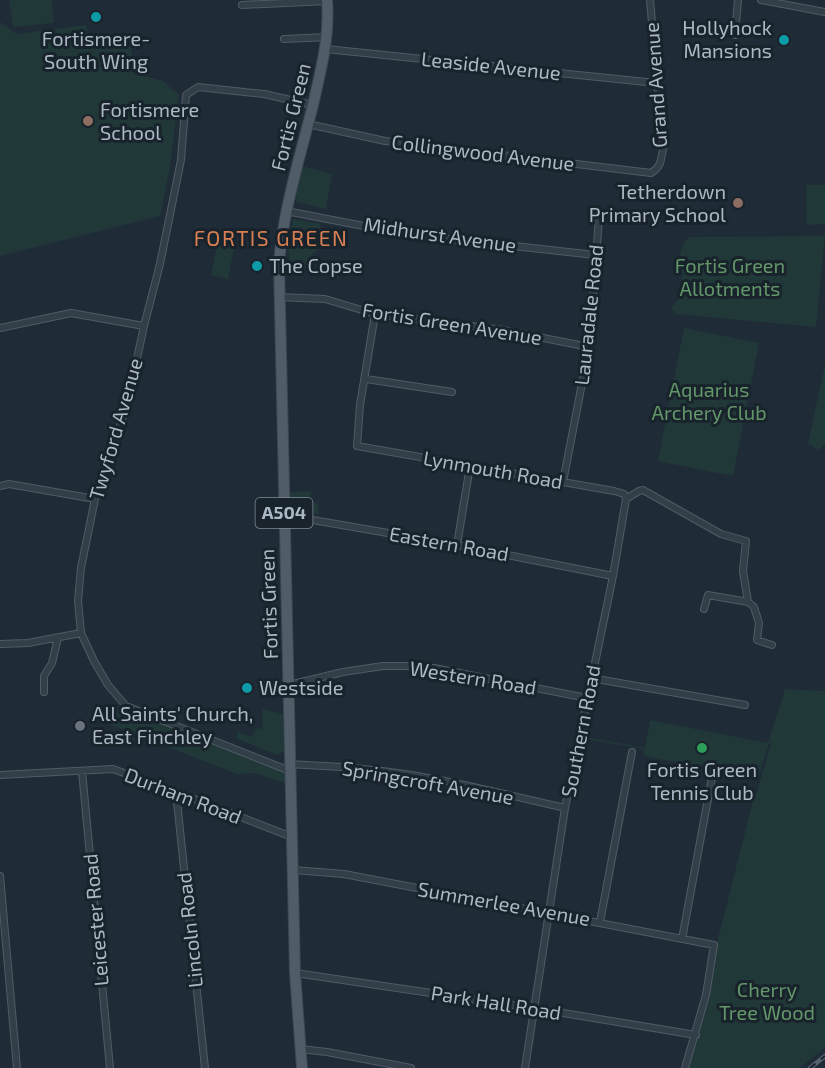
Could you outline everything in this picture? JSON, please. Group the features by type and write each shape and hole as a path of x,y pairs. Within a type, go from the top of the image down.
{"main road":[{"name":"Fortis Green","path":"302,1068 296,973 290,768 279,255 286,211 326,50 327,0"}],"street":[{"path":"242,5 327,0"},
{"name":"Grand Avenue","path":"650,0 663,149 661,162 657,169"},
{"path":"735,35 738,0"},
{"path":"761,0 825,12"},
{"path":"284,39 328,37"},
{"name":"Leaside Avenue","path":"326,50 656,83"},
{"name":"Twyford Avenue","path":"290,768 126,706 108,685 81,633 78,601 81,568 94,499 127,405 160,264 181,160 186,95 198,87 264,94 313,105"},
{"name":"Collingwood Avenue","path":"308,124 385,141 647,174 657,169"},
{"name":"Midhurst Avenue","path":"286,211 405,234 595,255"},
{"name":"Lauradale Road","path":"563,482 589,347 599,218"},
{"name":"Fortis Green Avenue","path":"279,297 325,299 375,314 503,330 589,347"},
{"path":"0,328 71,313 144,326"},
{"path":"375,314 366,379 452,392"},
{"name":"Lynmouth Road","path":"366,379 360,405 357,446 621,493 626,499"},
{"path":"457,545 470,466"},
{"path":"0,486 9,484 94,499"},
{"path":"626,499 639,490 643,490 721,534 746,541 743,571 748,602"},
{"name":"Southern Road","path":"525,1068 566,808 613,576 626,499"},
{"name":"Eastern Road","path":"284,515 457,545 613,576"},
{"path":"704,609 708,595 748,602 754,607 759,623 757,640 772,645"},
{"path":"0,644 58,638 81,633"},
{"path":"44,692 44,676 52,663 58,638"},
{"name":"Western Road","path":"289,685 343,672 383,666 408,666 434,668 587,698"},
{"path":"591,678 745,705"},
{"path":"600,922 632,752"},
{"name":"Springcroft Avenue","path":"290,768 364,769 409,775 566,808"},
{"name":"Durham Road","path":"0,775 112,769 292,837"},
{"name":"Leicester Road","path":"82,771 110,1068"},
{"path":"682,939 713,772"},
{"name":"Lincoln Road","path":"176,792 205,1068"},
{"name":"Summerlee Avenue","path":"293,870 344,874 714,945 706,995 696,1035"},
{"path":"0,876 17,1068"},
{"name":"Park Hall Road","path":"296,973 696,1035"},
{"path":"685,1068 696,1035"},
{"path":"300,1049 411,1068"}],"green space":[{"path":"9,0 52,0 54,23 13,27"},
{"name":"Fortismere School","path":"0,22 17,34 86,25 88,39 119,36 131,47 133,73 163,81 179,95 170,167 160,216 0,256"},
{"path":"298,165 332,174 326,209 296,202"},
{"path":"806,185 825,185 825,224 807,225"},
{"path":"293,219 321,224 316,253 312,253 311,268 290,268 288,247"},
{"path":"219,236 236,239 228,279 211,275"},
{"name":"Fortis Green Allotments","path":"825,236 816,327 676,314 671,308 678,299 683,273 680,269 680,256 689,237"},
{"name":"Aquarius Archery Club","path":"684,328 759,343 733,476 658,461"},
{"path":"825,364 825,444 819,450 808,444"},
{"path":"311,491 310,502 317,503 318,514 290,509 290,492"},
{"name":"Cherry Tree Wood","path":"785,689 825,691 825,1047 800,1068 688,1068 710,996 718,939 755,793 757,793 771,743 769,743 758,777 644,756 644,749 586,739 586,737 645,748 650,720 768,743"},
{"path":"126,706 290,771 291,785 255,773 237,774 109,724 115,711"},
{"path":"262,709 283,714 284,751 277,755 236,738 238,732 252,737 256,729 263,728"}],"railway":[{"path":"810,1068 825,1056"}],"place":[{"name":"Fortismere- South Wing","path":"96,17"},
{"name":"Hollyhock Mansions","path":"784,40"},
{"name":"Fortismere School","path":"88,121"},
{"name":"Tetherdown Primary School","path":"738,203"},
{"name":"The Copse","path":"257,266"},
{"name":"Westside","path":"247,688"},
{"name":"All Saints' Church, East Finchley","path":"80,726"},
{"name":"Fortis Green Tennis Club","path":"702,748"}],"district":[{"name":"FORTIS GREEN","path":"271,239"}]}
